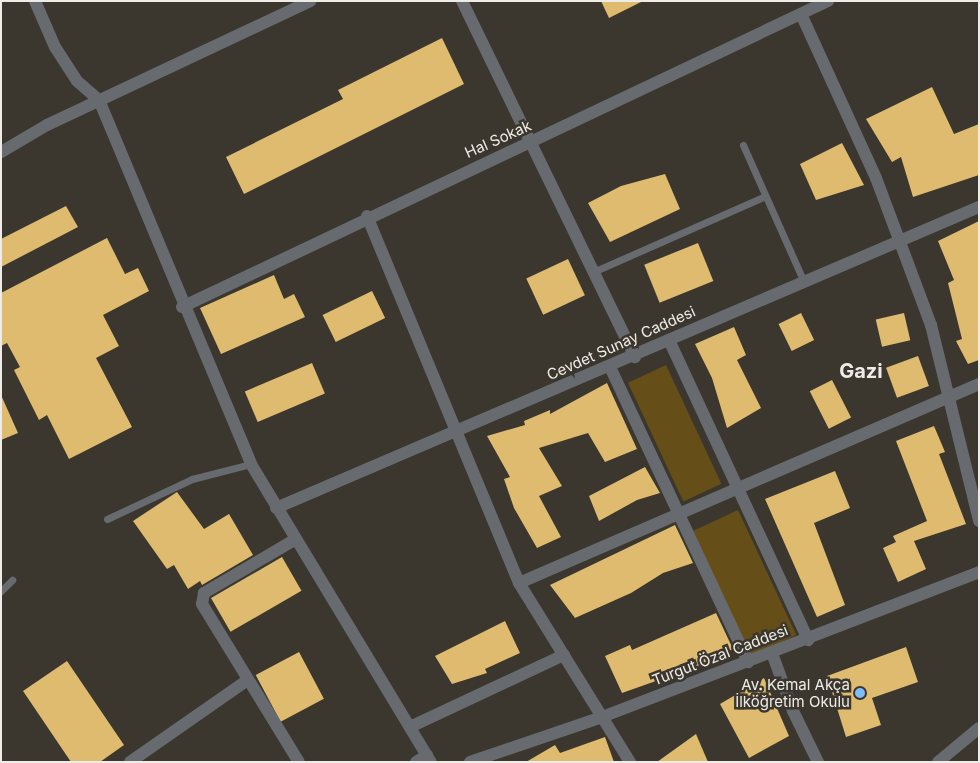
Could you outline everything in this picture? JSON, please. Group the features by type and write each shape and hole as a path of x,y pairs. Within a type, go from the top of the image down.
{"street":[{"path":"35,1 60,56 77,81 99,100 182,307 251,464 410,727 425,759"},
{"path":"1,152 99,100 310,1"},
{"path":"462,1 635,357"},
{"name":"Hal Sokak","path":"182,307 367,216 530,143 828,1"},
{"path":"801,14 876,178 931,325 950,396 979,521"},
{"name":"Cevdet Sunay Caddesi","path":"276,508 454,431 635,357 669,340 979,206"},
{"path":"367,216 454,431 519,583 630,762"},
{"path":"669,340 737,491 808,640"},
{"path":"610,367 677,516 748,662"},
{"path":"519,583 737,491 979,384"},
{"path":"296,539 204,593 202,604 205,613 246,681 299,762"},
{"name":"Turgut Özal Caddesi","path":"470,762 602,717 808,640 979,572"},
{"path":"772,653 793,711 818,762"},
{"path":"410,727 564,655"},
{"path":"130,762 246,681"},
{"path":"938,762 979,728"}],"lane":[{"path":"743,145 804,282"},
{"path":"593,272 765,196"},
{"path":"107,518 192,479 251,464"},
{"path":"1,591 12,580"}],"shaded area":[{"path":"666,365 721,484 683,501 628,383"},
{"path":"738,510 796,635 747,658 689,533"}],"building":[{"path":"601,1 643,1 609,18"},
{"path":"442,38 464,84 244,194 226,157 343,99 338,90"},
{"path":"932,87 954,134 979,124 979,175 913,197 901,157 892,162 866,119"},
{"path":"842,143 864,185 816,200 800,164"},
{"path":"665,174 680,209 610,242 588,203 621,186"},
{"path":"66,206 78,227 1,267 1,239"},
{"path":"979,221 979,360 968,364 956,341 962,339 948,283 954,280 938,241"},
{"path":"107,238 125,274 138,268 149,291 103,315 119,346 96,358 132,427 69,459 47,415 39,420 14,370 20,367 7,343 1,346 1,293"},
{"path":"698,243 713,281 660,303 644,265"},
{"path":"568,259 585,295 543,315 526,278"},
{"path":"274,275 284,299 294,294 305,317 221,354 200,308"},
{"path":"372,291 385,318 336,342 323,315"},
{"path":"801,313 814,340 792,351 779,324"},
{"path":"904,313 910,340 882,347 876,320"},
{"path":"734,327 746,355 737,360 761,408 727,428 712,378 695,344"},
{"path":"918,356 929,386 897,398 886,368"},
{"path":"312,363 325,393 258,422 245,392"},
{"path":"832,380 851,417 829,429 810,391"},
{"path":"607,383 637,449 605,462 588,433 539,448 562,486 539,496 561,537 537,548 514,508 504,479 510,477 487,436 525,425 524,421 550,410 550,414"},
{"path":"1,395 18,433 1,440"},
{"path":"934,426 945,452 939,454 966,524 914,541 926,569 898,582 883,548 896,542 893,536 927,521 896,441"},
{"path":"645,467 660,493 637,500 599,521 589,496"},
{"path":"835,471 850,508 814,523 845,605 817,617 765,499"},
{"path":"177,492 204,529 229,514 253,555 202,585 200,581 188,589 174,565 167,569 133,521"},
{"path":"675,525 693,563 663,573 631,593 575,618 550,585"},
{"path":"282,557 302,591 230,632 211,598"},
{"path":"716,613 733,649 658,685 656,681 622,693 605,656 630,645 632,650"},
{"path":"505,621 520,653 485,669 487,673 452,684 435,656"},
{"name":"Av. Kemal Akça İlköğretim Okulu","path":"906,647 918,682 872,698 881,725 846,737 827,676"},
{"path":"299,652 324,699 281,722 256,675"},
{"path":"67,661 124,745 100,762 71,762 23,691"},
{"path":"764,678 789,736 749,758 720,704"},
{"path":"696,734 708,762 657,762"},
{"path":"605,737 614,762 526,762 555,745 560,753"}],"place":[{"name":"Av. Kemal Akça İlköğretim Okulu","path":"860,693"}],"district":[{"name":"Gazi","path":"861,371"}]}
